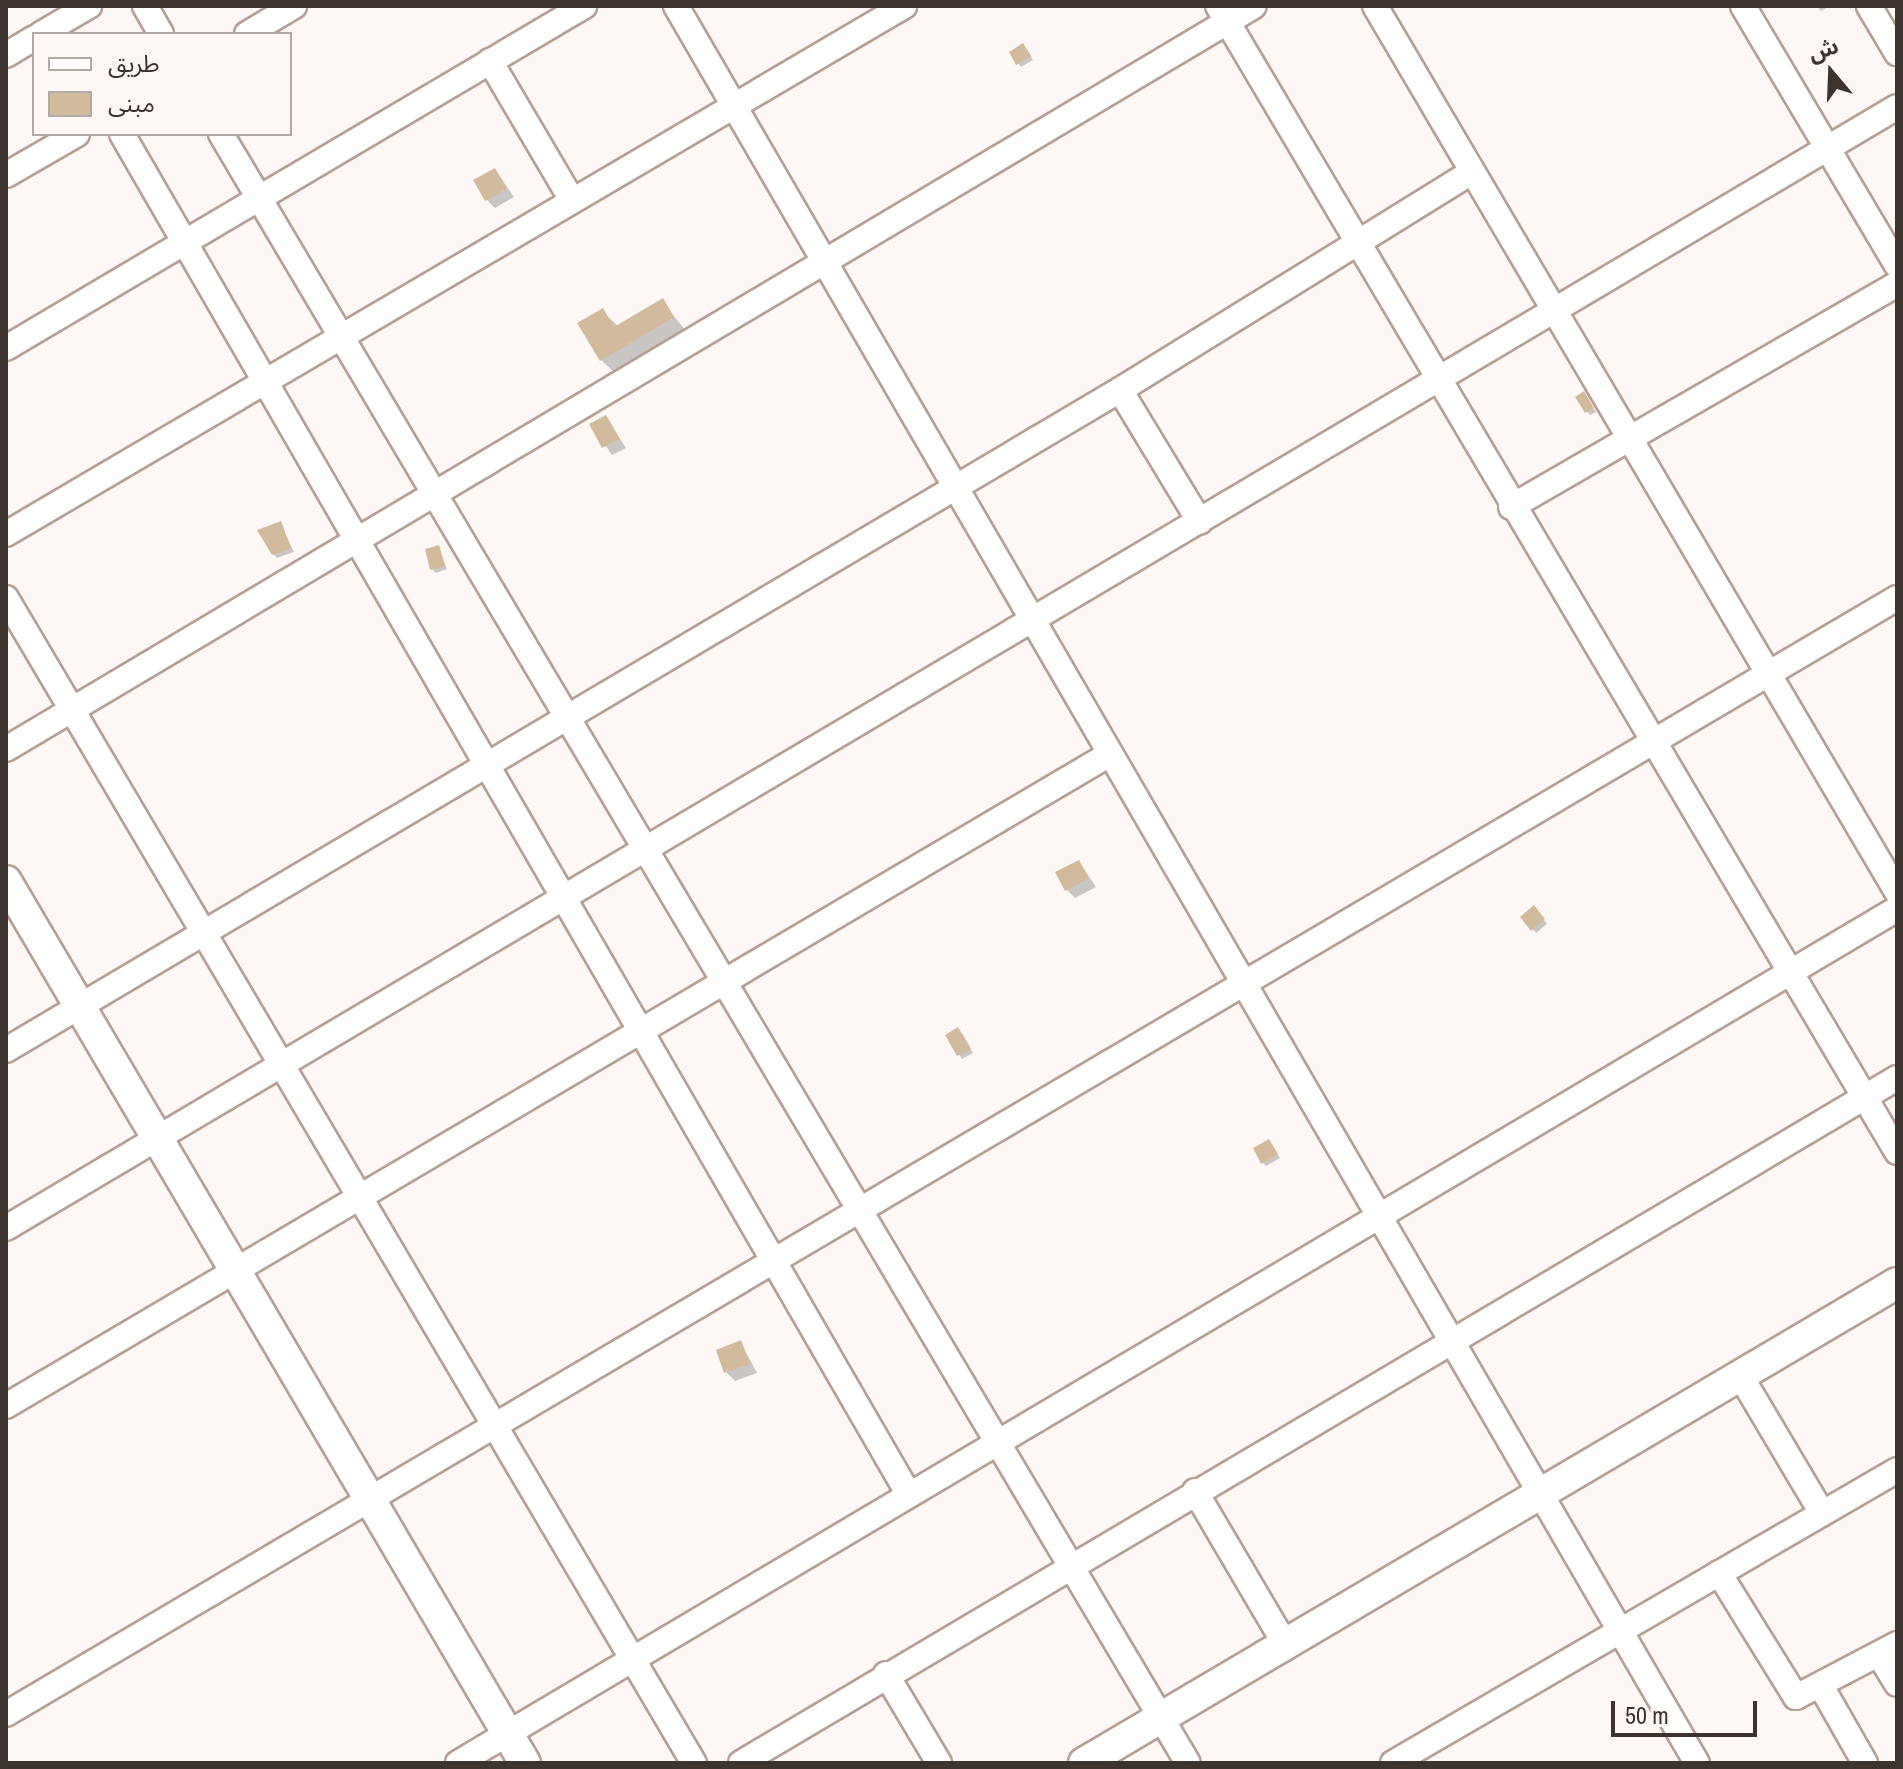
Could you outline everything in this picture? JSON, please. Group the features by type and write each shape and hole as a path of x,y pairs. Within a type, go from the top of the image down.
{"street":[{"path":"44,32 89,6"},
{"path":"145,6 160,32"},
{"path":"250,32 294,6"},
{"path":"6,348 584,6"},
{"path":"676,6 1697,1763"},
{"path":"6,534 904,6"},
{"path":"6,749 357,543 824,261 1222,14 1254,6"},
{"path":"1375,6 1897,892"},
{"path":"1743,6 1897,265"},
{"path":"1869,6 1897,53"},
{"path":"1222,14 1511,507 1897,1152"},
{"path":"6,55 32,39"},
{"path":"490,61 572,200"},
{"path":"6,1228 1897,107"},
{"path":"6,175 74,136"},
{"path":"123,136 909,1495"},
{"path":"222,136 1188,1763"},
{"path":"6,1050 954,484 1120,390 1472,172"},
{"path":"1511,507 1897,284"},
{"path":"1120,390 1200,522"},
{"path":"6,598 694,1763"},
{"path":"6,1714 1897,598"},
{"path":"6,1406 1110,754"},
{"path":"6,881 525,1763"},
{"path":"458,1763 1897,909"},
{"path":"741,1763 886,1674 1897,1078"},
{"path":"1084,1763 1897,1283"},
{"path":"1740,1375 1822,1513"},
{"path":"1393,1763 1897,1470"},
{"path":"1195,1491 1285,1644"},
{"path":"1719,1573 1793,1695 1821,1686 1888,1650 1897,1684"},
{"path":"886,1674 939,1763"},
{"path":"1821,1686 1865,1763"}],"building":[{"path":"1023,43 1031,56 1016,65 1009,52"},
{"path":"495,168 507,188 485,201 473,180"},
{"path":"663,298 674,317 600,361 577,323 603,308 614,327"},
{"path":"1584,391 1594,408 1585,413 1575,397"},
{"path":"606,415 620,439 602,448 589,424"},
{"path":"281,521 291,548 272,555 257,530"},
{"path":"439,545 445,566 430,570 425,549"},
{"path":"1079,860 1089,878 1065,891 1055,872"},
{"path":"1534,905 1545,919 1531,931 1520,917"},
{"path":"958,1027 971,1049 957,1056 945,1035"},
{"path":"1269,1139 1278,1154 1261,1164 1253,1148"},
{"path":"741,1340 750,1364 724,1373 716,1350"}]}
